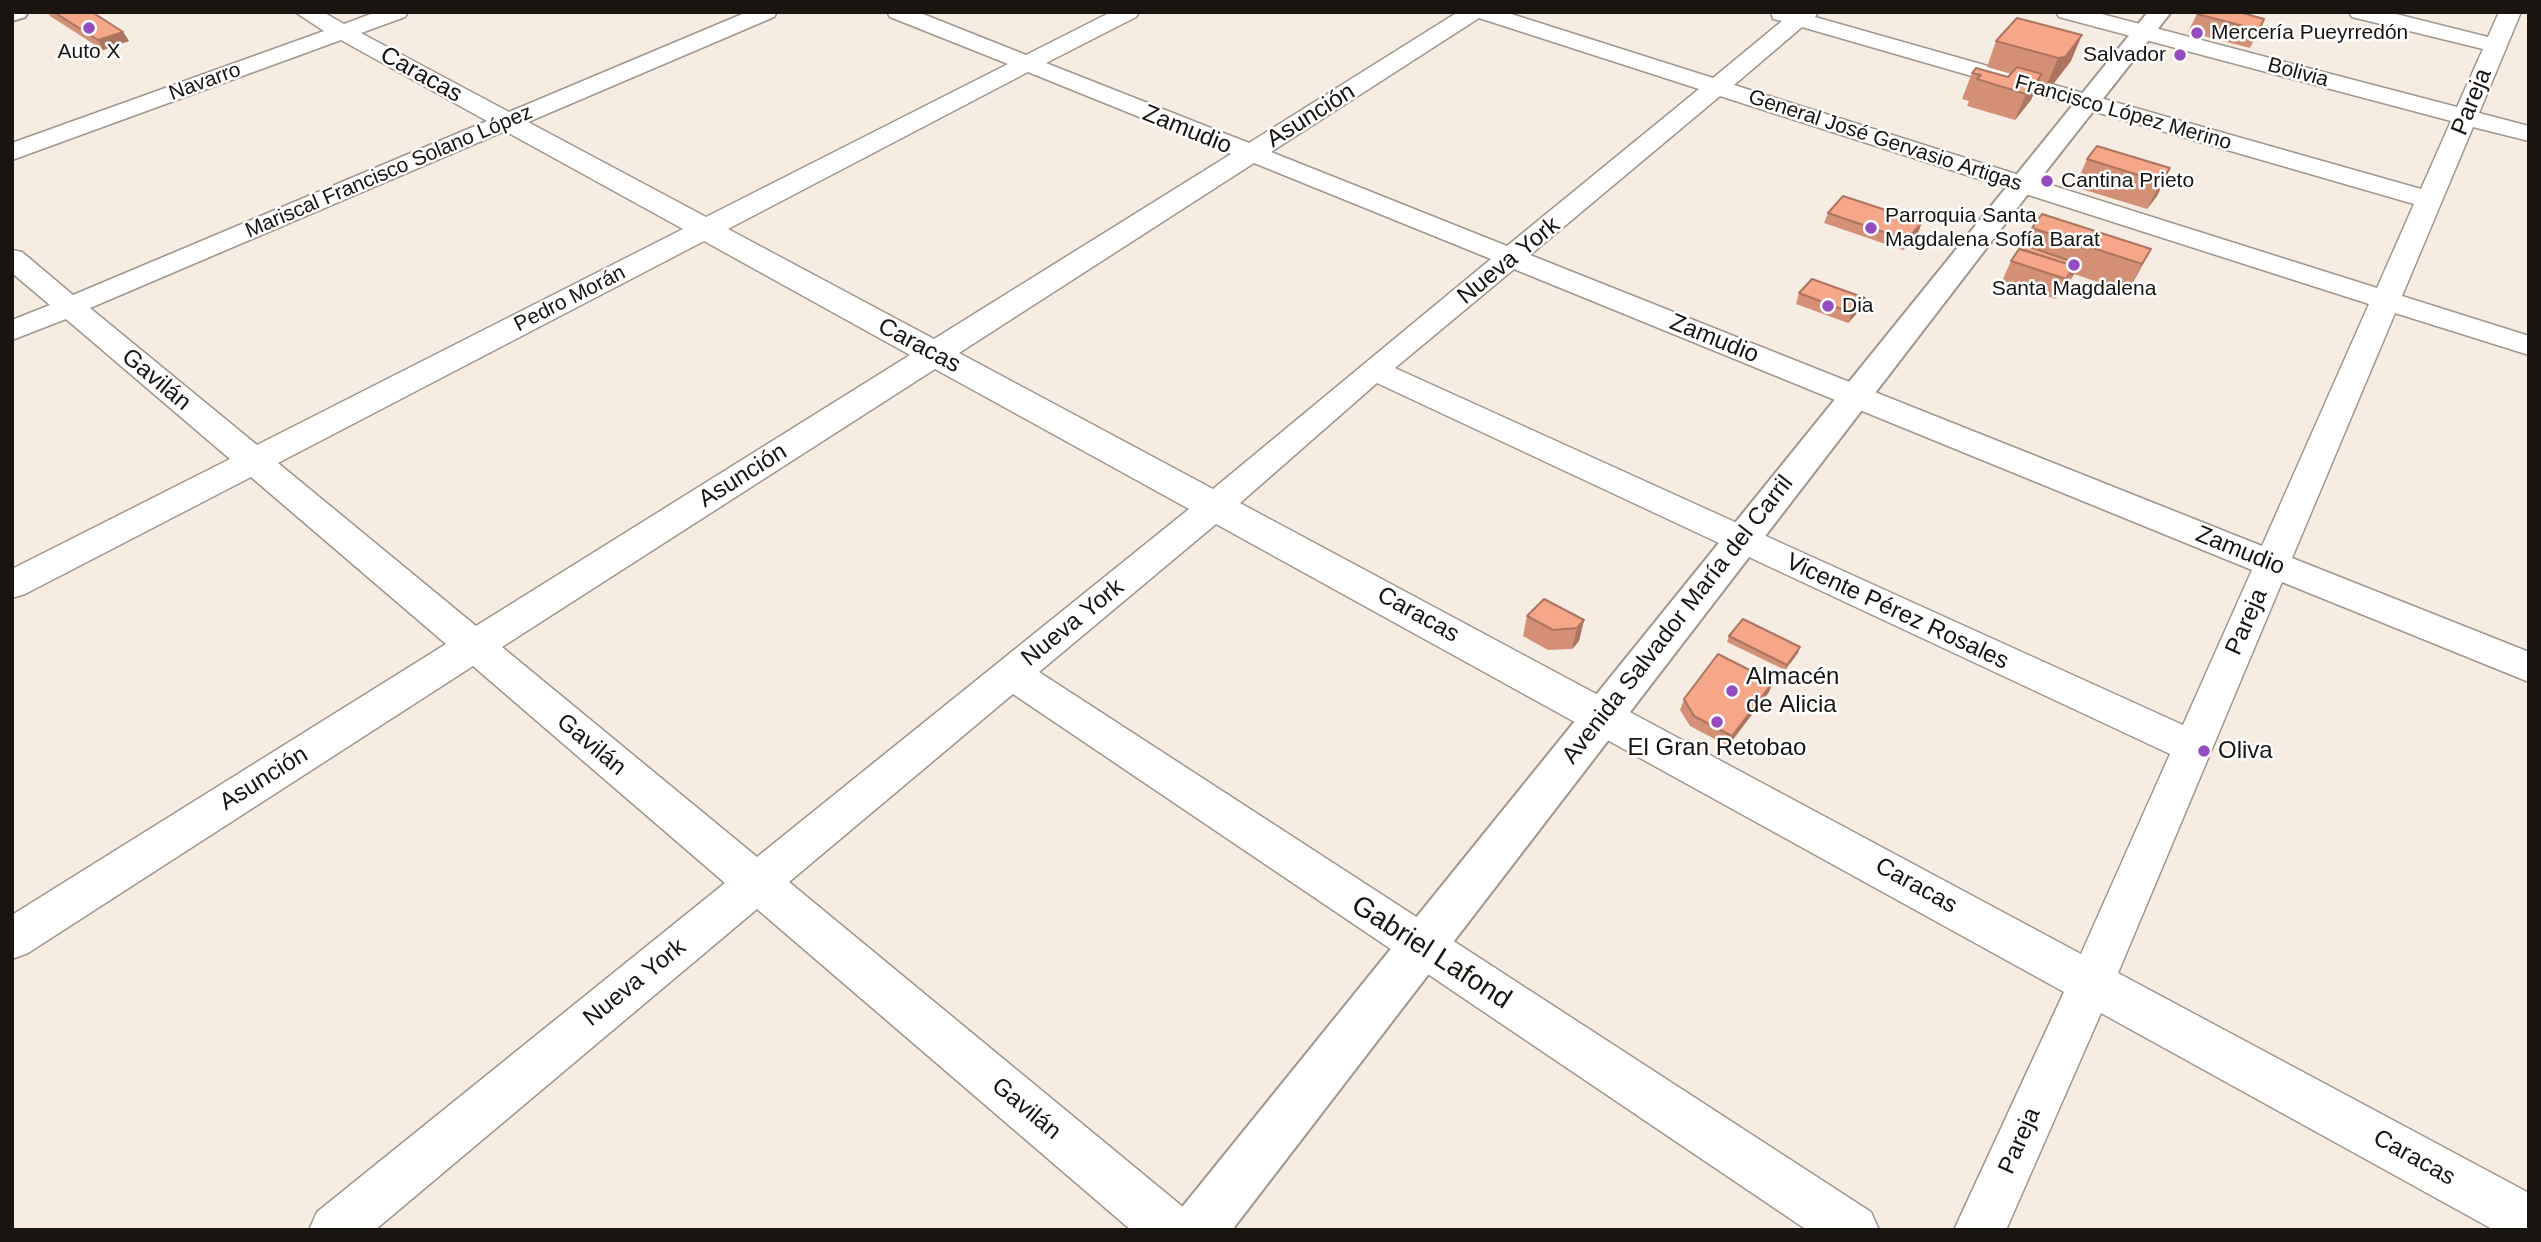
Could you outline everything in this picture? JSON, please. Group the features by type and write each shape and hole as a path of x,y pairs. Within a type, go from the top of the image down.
{"main road":[{"name":"Avenida Salvador María del Carril","path":"1198,1230 1855,394 2160,12"}],"street":[{"name":"Caracas","path":"306,12 2529,1221"},
{"name":"Navarro","path":"12,152 397,12"},
{"name":"Mariscal Francisco Solano López","path":"12,331 766,12"},
{"name":"Zamudio","path":"898,12 1250,155 1855,394 2529,668"},
{"name":"Pedro Morán","path":"12,585 1128,12"},
{"name":"Asunción","path":"12,939 1474,12"},
{"name":"General José Gervasio Artigas","path":"1482,12 2529,346"},
{"name":"Bolivia","path":"2067,12 2529,134"},
{"path":"2360,12 2495,46"},
{"name":"Pareja","path":"1980,1230 2092,981 2510,12"},
{"name":"Nueva York","path":"335,1230 1718,88 1794,15"},
{"name":"Francisco López Merino","path":"1794,15 2088,103 2430,200"},
{"name":"Gavilán","path":"12,258 1171,1230"},
{"name":"Vicente Pérez Rosales","path":"1374,370 2192,747"},
{"name":"Gabriel Lafond","path":"1011,673 1853,1230"}],"building":[{"path":"54,12 92,12 123,32 98,40"},
{"path":"2239,12 2264,19 2259,30 2197,14"},
{"path":"2017,18 2082,35 2065,57 2058,58 1996,41"},
{"path":"2017,67 2042,74 2026,94 1977,79 1981,75 1972,73 1976,68 2008,77"},
{"path":"2097,146 2170,168 2161,182 2087,159"},
{"path":"1843,196 1922,222 1907,240 1828,213"},
{"path":"2042,214 2151,249 2142,264 2032,228"},
{"path":"2024,245 2079,264 2072,275 2070,274 2074,266 2021,249"},
{"path":"2019,249 2074,266 2066,279 2011,261"},
{"path":"1812,279 1865,298 1852,313 1799,293"},
{"path":"1544,599 1584,620 1577,628 1553,630 1527,616"},
{"path":"1743,619 1800,647 1787,665 1729,636"},
{"path":"1718,654 1773,682 1732,736 1694,716 1684,699"}],"place":[{"name":"Auto X","path":"89,28"},
{"name":"Mercería Pueyrredón","path":"2197,33"},
{"name":"Salvador","path":"2180,55"},
{"name":"Cantina Prieto","path":"2047,181"},
{"name":"Parroquia Santa Magdalena Sofía Barat","path":"1871,228"},
{"name":"Santa Magdalena","path":"2074,265"},
{"name":"Dia","path":"1828,306"},
{"name":"Almacén de Alicia","path":"1732,691"},
{"name":"El Gran Retobao","path":"1717,722"},
{"name":"Oliva","path":"2204,751"}]}
